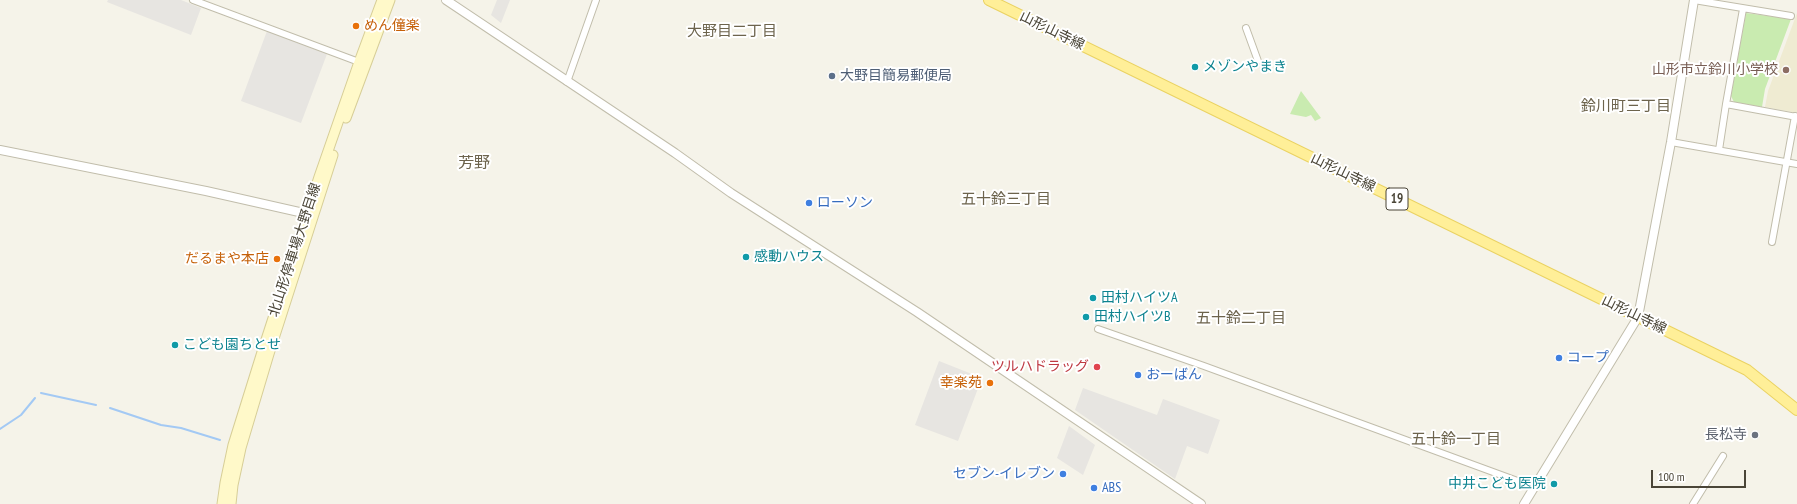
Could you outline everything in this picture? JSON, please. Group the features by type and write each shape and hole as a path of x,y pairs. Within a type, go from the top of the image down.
{"main road":[{"name":"北山形停車場大野目線","path":"222,504 233,446 308,214 359,62 382,0"},
{"name":"北山形停車場大野目線","path":"231,504 233,485 241,448 269,354 339,137 390,0"},
{"name":"山形山寺線","path":"989,0 1747,370 1759,378 1770,390 1797,410"}],"street":[{"path":"193,0 359,62"},
{"path":"446,0 675,153 731,193 917,312 1201,504"},
{"path":"567,82 596,0"},
{"path":"1524,504 1638,317 1671,142 1694,0 1790,16"},
{"path":"1719,150 1743,9"},
{"path":"1246,28 1258,61"},
{"path":"1726,104 1796,116 1786,162 1772,242"},
{"path":"1671,142 1797,164"},
{"path":"0,150 206,191 308,214"},
{"path":"1098,329 1534,486"},
{"path":"1693,504 1723,456"}],"shaded area":[{"path":"108,0 181,0 201,8 191,35 107,2"},
{"path":"497,0 510,0 501,23 491,15"},
{"name":"山形市立鈴川小学校","path":"1797,13 1797,113 1765,107 1768,91"},
{"path":"267,31 327,54 301,123 241,101"},
{"path":"939,361 982,378 958,441 915,425"},
{"path":"1083,388 1157,415 1163,399 1220,420 1208,454 1187,446 1175,479 1075,410"},
{"path":"1069,426 1095,445 1083,475 1057,458"}],"green space":[{"path":"1746,13 1791,19 1765,89 1762,107 1734,102 1731,96"},
{"path":"1301,91 1321,118 1315,121 1311,115 1306,117 1290,114"}],"waterway":[{"path":"41,393 96,405"},
{"path":"0,429 21,415 35,398"},
{"path":"110,408 161,425 181,428 220,440"}],"place":[{"name":"めん僮楽","path":"356,26"},
{"name":"メゾンやまき","path":"1195,67"},
{"name":"山形市立鈴川小学校","path":"1786,70"},
{"name":"大野目簡易郵便局","path":"832,76"},
{"name":"ローソン","path":"809,203"},
{"name":"感動ハウス","path":"746,257"},
{"name":"だるまや本店","path":"277,259"},
{"name":"田村ハイツA","path":"1093,298"},
{"name":"田村ハイツB","path":"1086,317"},
{"name":"こども園ちとせ","path":"175,345"},
{"name":"コープ","path":"1559,358"},
{"name":"ツルハドラッグ","path":"1097,367"},
{"name":"おーばん","path":"1138,375"},
{"name":"幸楽苑","path":"990,383"},
{"name":"長松寺","path":"1755,435"},
{"name":"セブン-イレブン","path":"1063,474"},
{"name":"中井こども医院","path":"1554,484"},
{"name":"ABS","path":"1094,488"}],"district":[{"name":"大野目二丁目","path":"732,32"},
{"name":"鈴川町三丁目","path":"1626,107"},
{"name":"芳野","path":"474,163"},
{"name":"五十鈴三丁目","path":"1006,200"},
{"name":"五十鈴二丁目","path":"1241,319"},
{"name":"五十鈴一丁目","path":"1456,440"}]}
